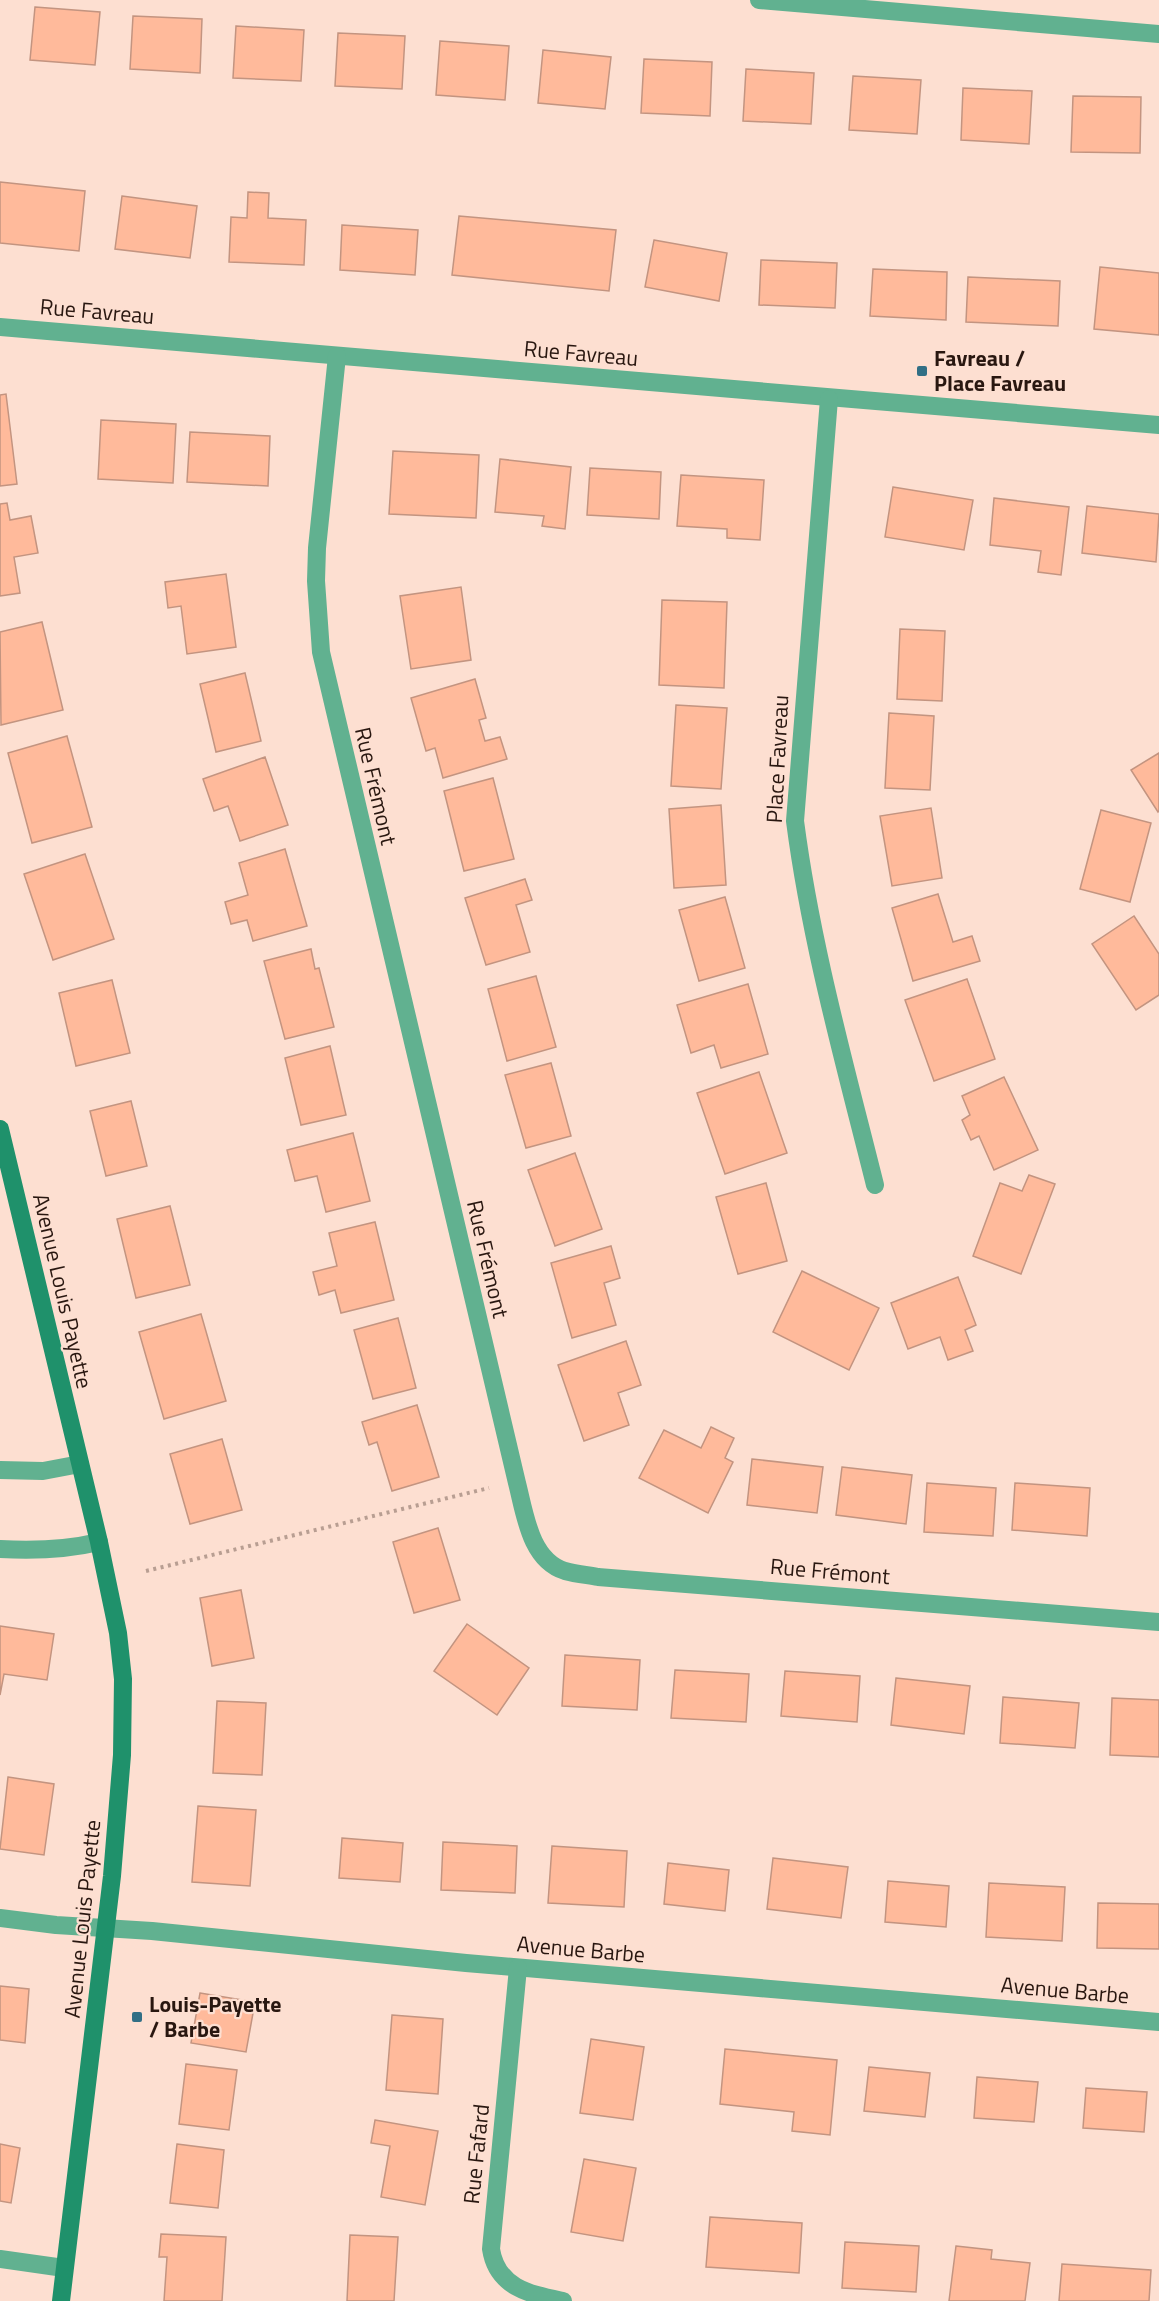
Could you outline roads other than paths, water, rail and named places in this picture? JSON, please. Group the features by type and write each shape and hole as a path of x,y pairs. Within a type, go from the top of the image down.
{"street":[{"path":"759,0 1159,34"},
{"name":"Rue Favreau","path":"0,327 830,399 1159,425"},
{"name":"Rue Frémont","path":"337,356 317,548 316,581 321,652 517,1483 529,1529 539,1550 553,1565 563,1571 598,1577 1159,1623"},
{"name":"Place Favreau","path":"830,399 795,821 801,869 836,1029 875,1185"},
{"name":"Avenue Louis Payette","path":"0,1129 99,1542 118,1633 123,1679 120,1793 61,2301"},
{"path":"0,1470 42,1471 80,1464"},
{"path":"0,1550 76,1548 99,1542"},
{"name":"Avenue Barbe","path":"0,1918 48,1925 152,1931 518,1968 1159,2022"},
{"name":"Rue Fafard","path":"518,1968 491,2249 493,2261 508,2282 531,2293 563,2301"},
{"path":"0,2259 64,2268"}],"place":[{"name":"Favreau / Place Favreau","path":"922,371"},
{"name":"Louis-Payette / Barbe","path":"137,2017"}]}
